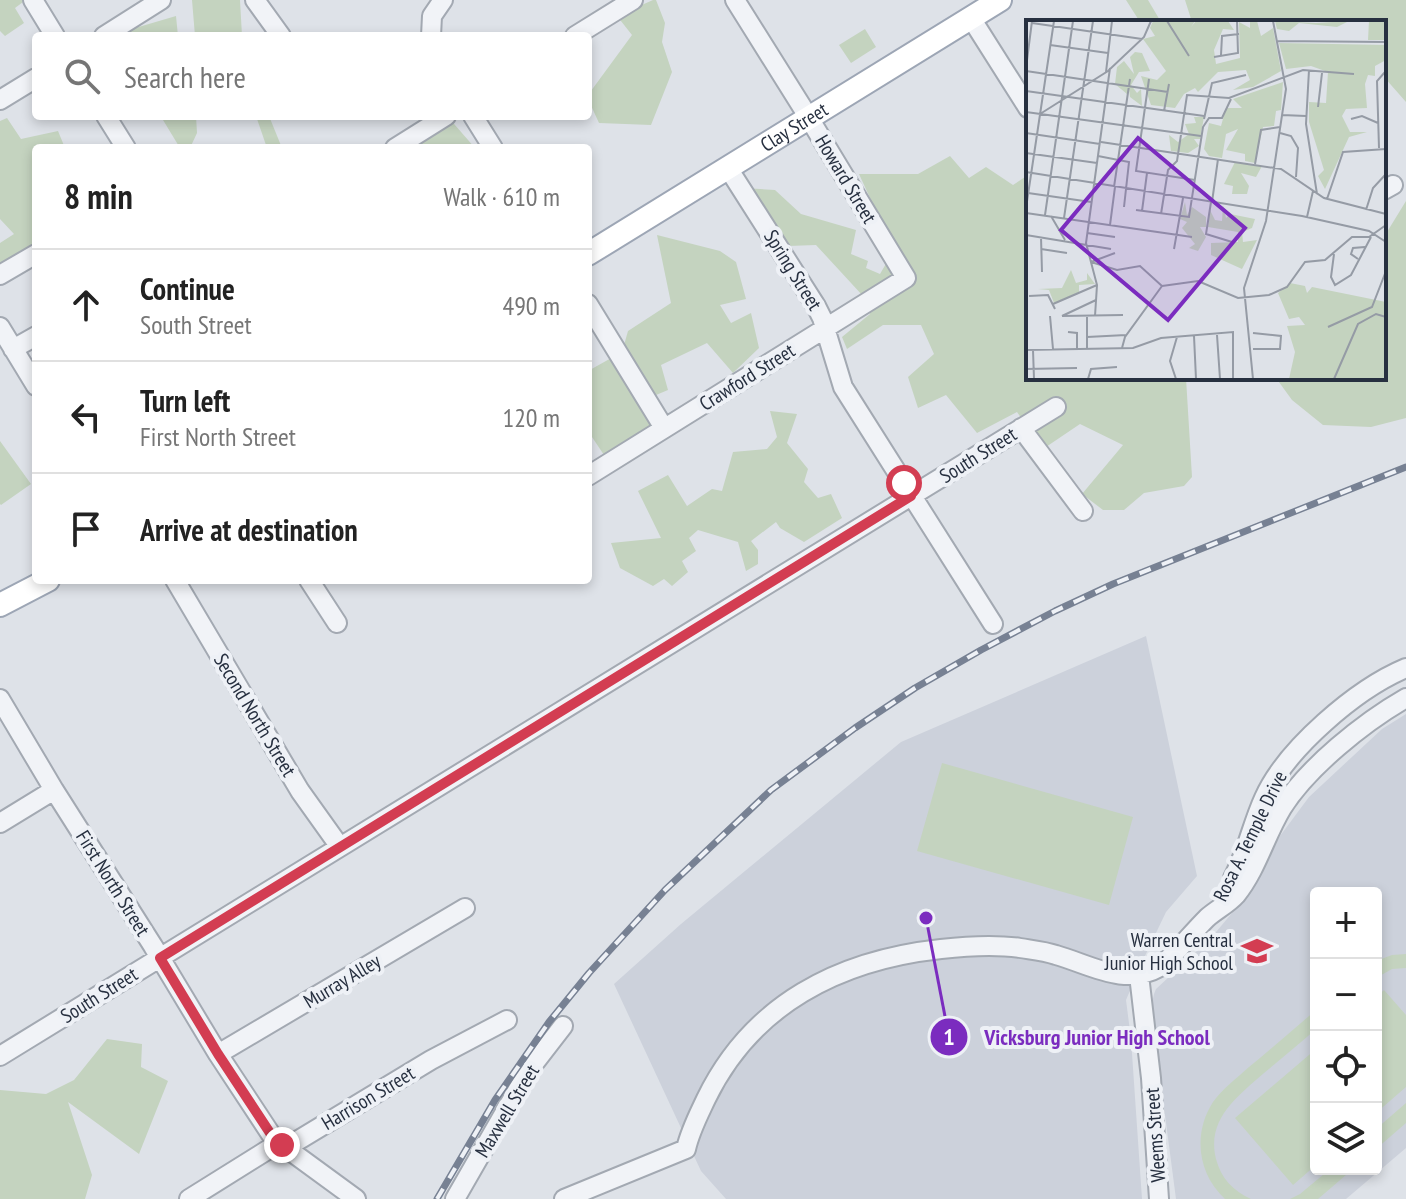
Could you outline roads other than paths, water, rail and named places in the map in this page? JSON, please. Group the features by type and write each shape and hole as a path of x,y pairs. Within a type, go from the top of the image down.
{"main road":[{"name":"Clay Street","path":"592,252 982,7"},
{"path":"0,605 40,584"}],"street":[{"path":"33,0 53,32"},
{"path":"110,32 161,0"},
{"path":"255,0 278,32"},
{"path":"431,32 432,16 443,0"},
{"path":"581,32 633,0"},
{"name":"Howard Street","path":"735,0 906,278"},
{"path":"982,7 1026,104"},
{"path":"0,100 32,80"},
{"path":"108,120 124,144"},
{"path":"401,144 440,120"},
{"path":"476,120 490,144"},
{"name":"Spring Street","path":"728,168 816,306 843,387 993,624"},
{"path":"0,275 32,256"},
{"name":"Crawford Street","path":"592,473 906,278"},
{"path":"592,311 664,428"},
{"path":"0,327 32,380"},
{"path":"13,349 32,338"},
{"name":"South Street","path":"0,1056 1056,407"},
{"path":"1021,428 1083,511"},
{"name":"Second North Street","path":"177,584 300,791 340,847"},
{"path":"312,584 337,623"},
{"name":"Rosa A. Temple Drive","path":"1208,918 1244,858 1263,798 1289,758 1349,703 1406,668"},
{"name":"Rosa A. Temple Drive","path":"1139,975 1160,967 1208,918 1234,897 1293,793 1335,751 1386,709 1406,698"},
{"name":"First North Street","path":"0,699 218,1054 274,1139 350,1197"},
{"path":"0,823 54,790"},
{"name":"Murray Alley","path":"218,1054 465,908"},
{"path":"564,1199 686,1149 711,1088 745,1039 784,1003 813,985 841,973 912,952 989,946 1054,954 1113,974 1139,975"},
{"name":"Weems Street","path":"1139,975 1159,1199"},
{"name":"Harrison Street","path":"189,1199 269,1149 297,1141 431,1060 507,1020"},
{"name":"Maxwell Street","path":"455,1199 529,1070 563,1026"}],"railway":[{"path":"437,1199 495,1100 549,1022 589,973 665,890 771,790 915,688 1055,611 1113,584 1406,467"}],"place":[{"name":"Vicksburg Junior High School","path":"926,918"},
{"name":"Warren Central Junior High School","path":"1257,951"}]}
